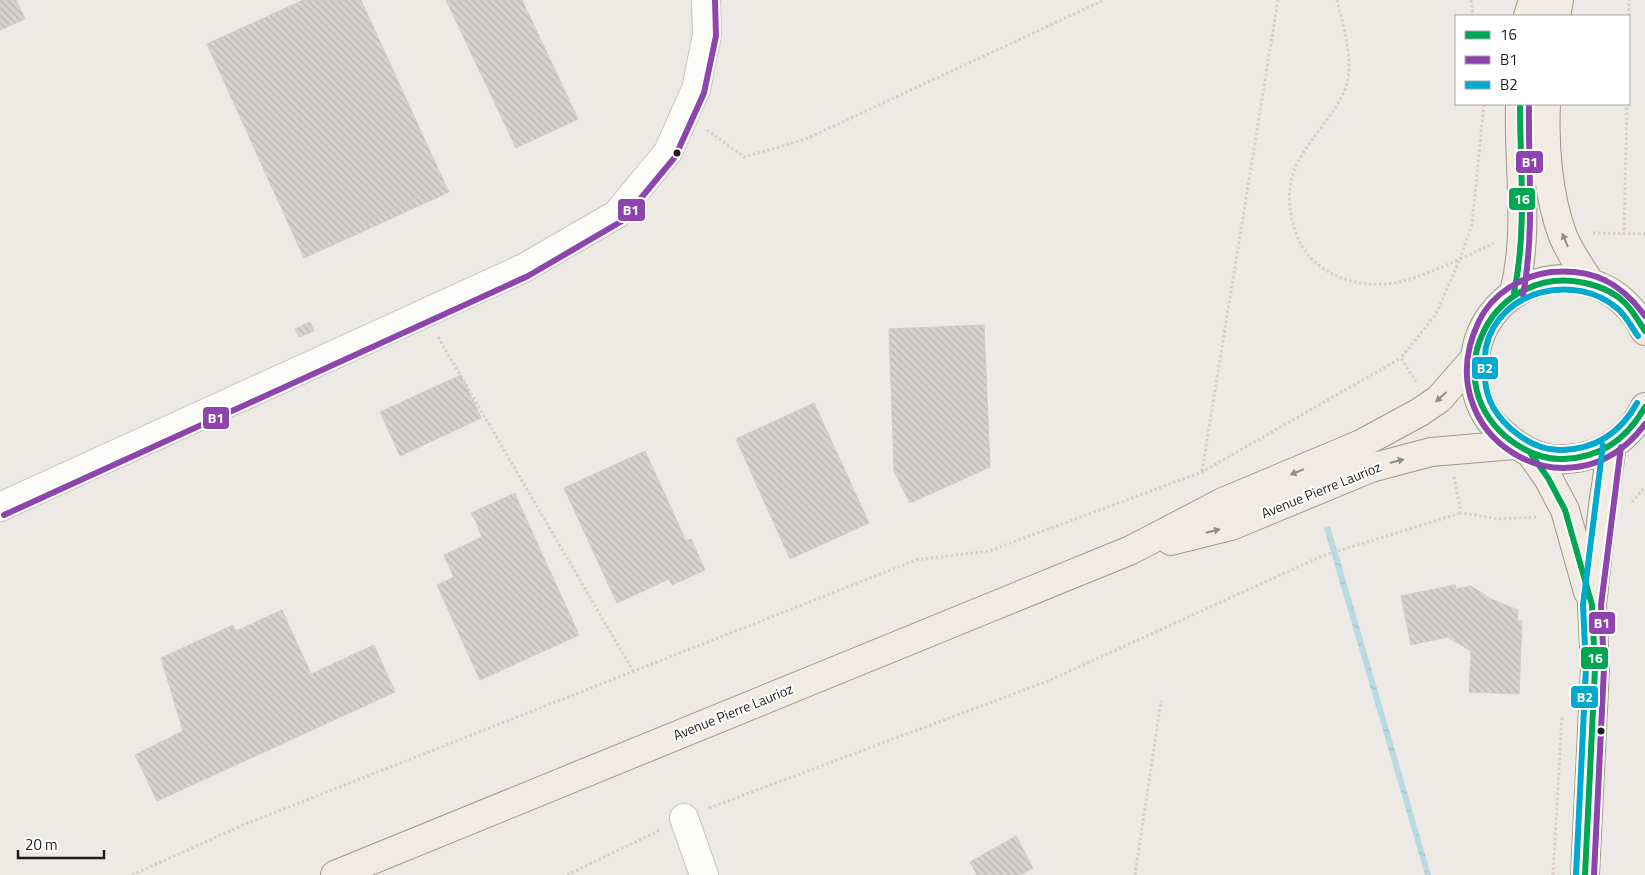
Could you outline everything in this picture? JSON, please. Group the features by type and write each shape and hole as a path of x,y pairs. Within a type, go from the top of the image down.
{"main road":[{"path":"1528,15 1533,0"},
{"path":"1556,15 1559,0"},
{"path":"1514,293 1521,266 1523,241 1520,105"},
{"path":"1546,105 1547,157 1555,211 1571,254 1601,288 1631,309 1645,331"},
{"path":"1592,606 1565,510 1548,478 1522,449 1490,422 1476,393 1473,360 1477,341 1486,322 1498,306 1514,293 1532,284 1551,280 1571,279 1601,288 1645,296"},
{"name":"Avenue Pierre Laurioz","path":"335,875 1131,550 1223,502 1361,444 1420,412 1439,399 1473,360"},
{"path":"1585,875 1595,668 1592,606 1605,488 1612,446 1628,433 1645,408"},
{"name":"Avenue Pierre Laurioz","path":"1131,550 1232,526 1370,468 1431,452 1522,449 1564,460 1581,458 1612,446"}],"street":[{"path":"0,507 524,268 618,214 668,152 696,89 708,35 706,0"},
{"path":"684,818 704,875"}],"path":[{"path":"685,114 744,157 806,139 1104,0"},
{"path":"1202,472 1278,0"},
{"path":"1337,0 1348,48 1347,80 1342,95 1300,159 1289,189 1289,207 1299,242 1308,258 1321,268 1335,276 1349,280 1382,283 1419,277 1460,259 1472,224 1484,105"},
{"path":"1471,0 1473,15"},
{"path":"1629,0 1629,15"},
{"path":"1624,235 1627,105"},
{"path":"424,313 633,671"},
{"path":"132,875 243,824 916,560 990,551 1202,472 1401,358"},
{"path":"567,875 684,818 1048,681 1322,556 1461,512"},
{"path":"1135,875 1161,701"},
{"path":"1553,875 1562,710"}],"water":[{"path":"1330,526 1431,875 1425,875 1324,528"}],"building":[{"path":"0,0 16,0 25,19 0,30"},
{"path":"303,0 361,0 445,184 364,222 368,229 304,258 207,44"},
{"path":"446,0 522,0 578,119 516,148"},
{"path":"445,184 449,192 368,229 364,222"},
{"path":"310,322 314,331 299,337 295,329"},
{"path":"984,325 990,467 910,503 894,471 889,329"},
{"path":"461,375 481,418 400,456 380,412"},
{"path":"814,403 869,523 790,559 736,439"},
{"path":"645,451 686,541 691,539 705,570 672,585 669,579 617,603 564,488"},
{"path":"515,493 519,503 476,522 471,513"},
{"path":"519,503 579,635 480,680 437,585 454,577 444,555 482,537 476,522"},
{"path":"1455,585 1456,589 1471,586 1491,599 1518,610 1517,621 1522,621 1519,694 1469,692 1471,651 1447,637 1411,645 1401,596"},
{"path":"282,610 311,674 374,645 395,692 157,801 135,755 183,731 161,658 233,625 236,631"},
{"path":"1016,836 1033,868 1020,875 977,875 970,862"}],"transit line":[{"name":"B1","path":"4,515 528,276 622,221 675,157 704,93 716,36 715,0"},
{"name":"16","path":"1514,293 1522,222 1520,105"},
{"name":"B1","path":"1523,295 1527,271 1530,223 1529,105"},
{"name":"B1","path":"1645,316 1636,304 1616,287 1593,275 1566,271 1540,274 1518,282 1509,288 1485,311 1479,321 1467,362 1471,399 1488,430 1513,453 1545,466 1580,467 1614,453 1645,424"},
{"name":"16","path":"1645,331 1625,303 1612,293 1585,283 1553,281 1525,290 1502,306 1485,329 1476,355 1475,383 1485,411 1505,436 1525,450 1547,458 1576,458 1600,451 1621,437 1645,407"},
{"name":"B2","path":"1637,403 1631,413 1615,430 1596,442 1574,449 1555,450 1541,447 1528,441 1511,429 1493,408 1485,384 1485,356 1486,347 1494,327 1506,311 1522,300 1541,292 1561,289 1581,291 1601,298 1621,312 1638,336"},
{"name":"B2","path":"1576,875 1586,668 1583,605 1603,445"},
{"name":"B1","path":"1594,875 1604,668 1601,605 1621,447"},
{"name":"16","path":"1531,454 1548,478 1565,510 1592,605 1595,668 1585,875"}]}
